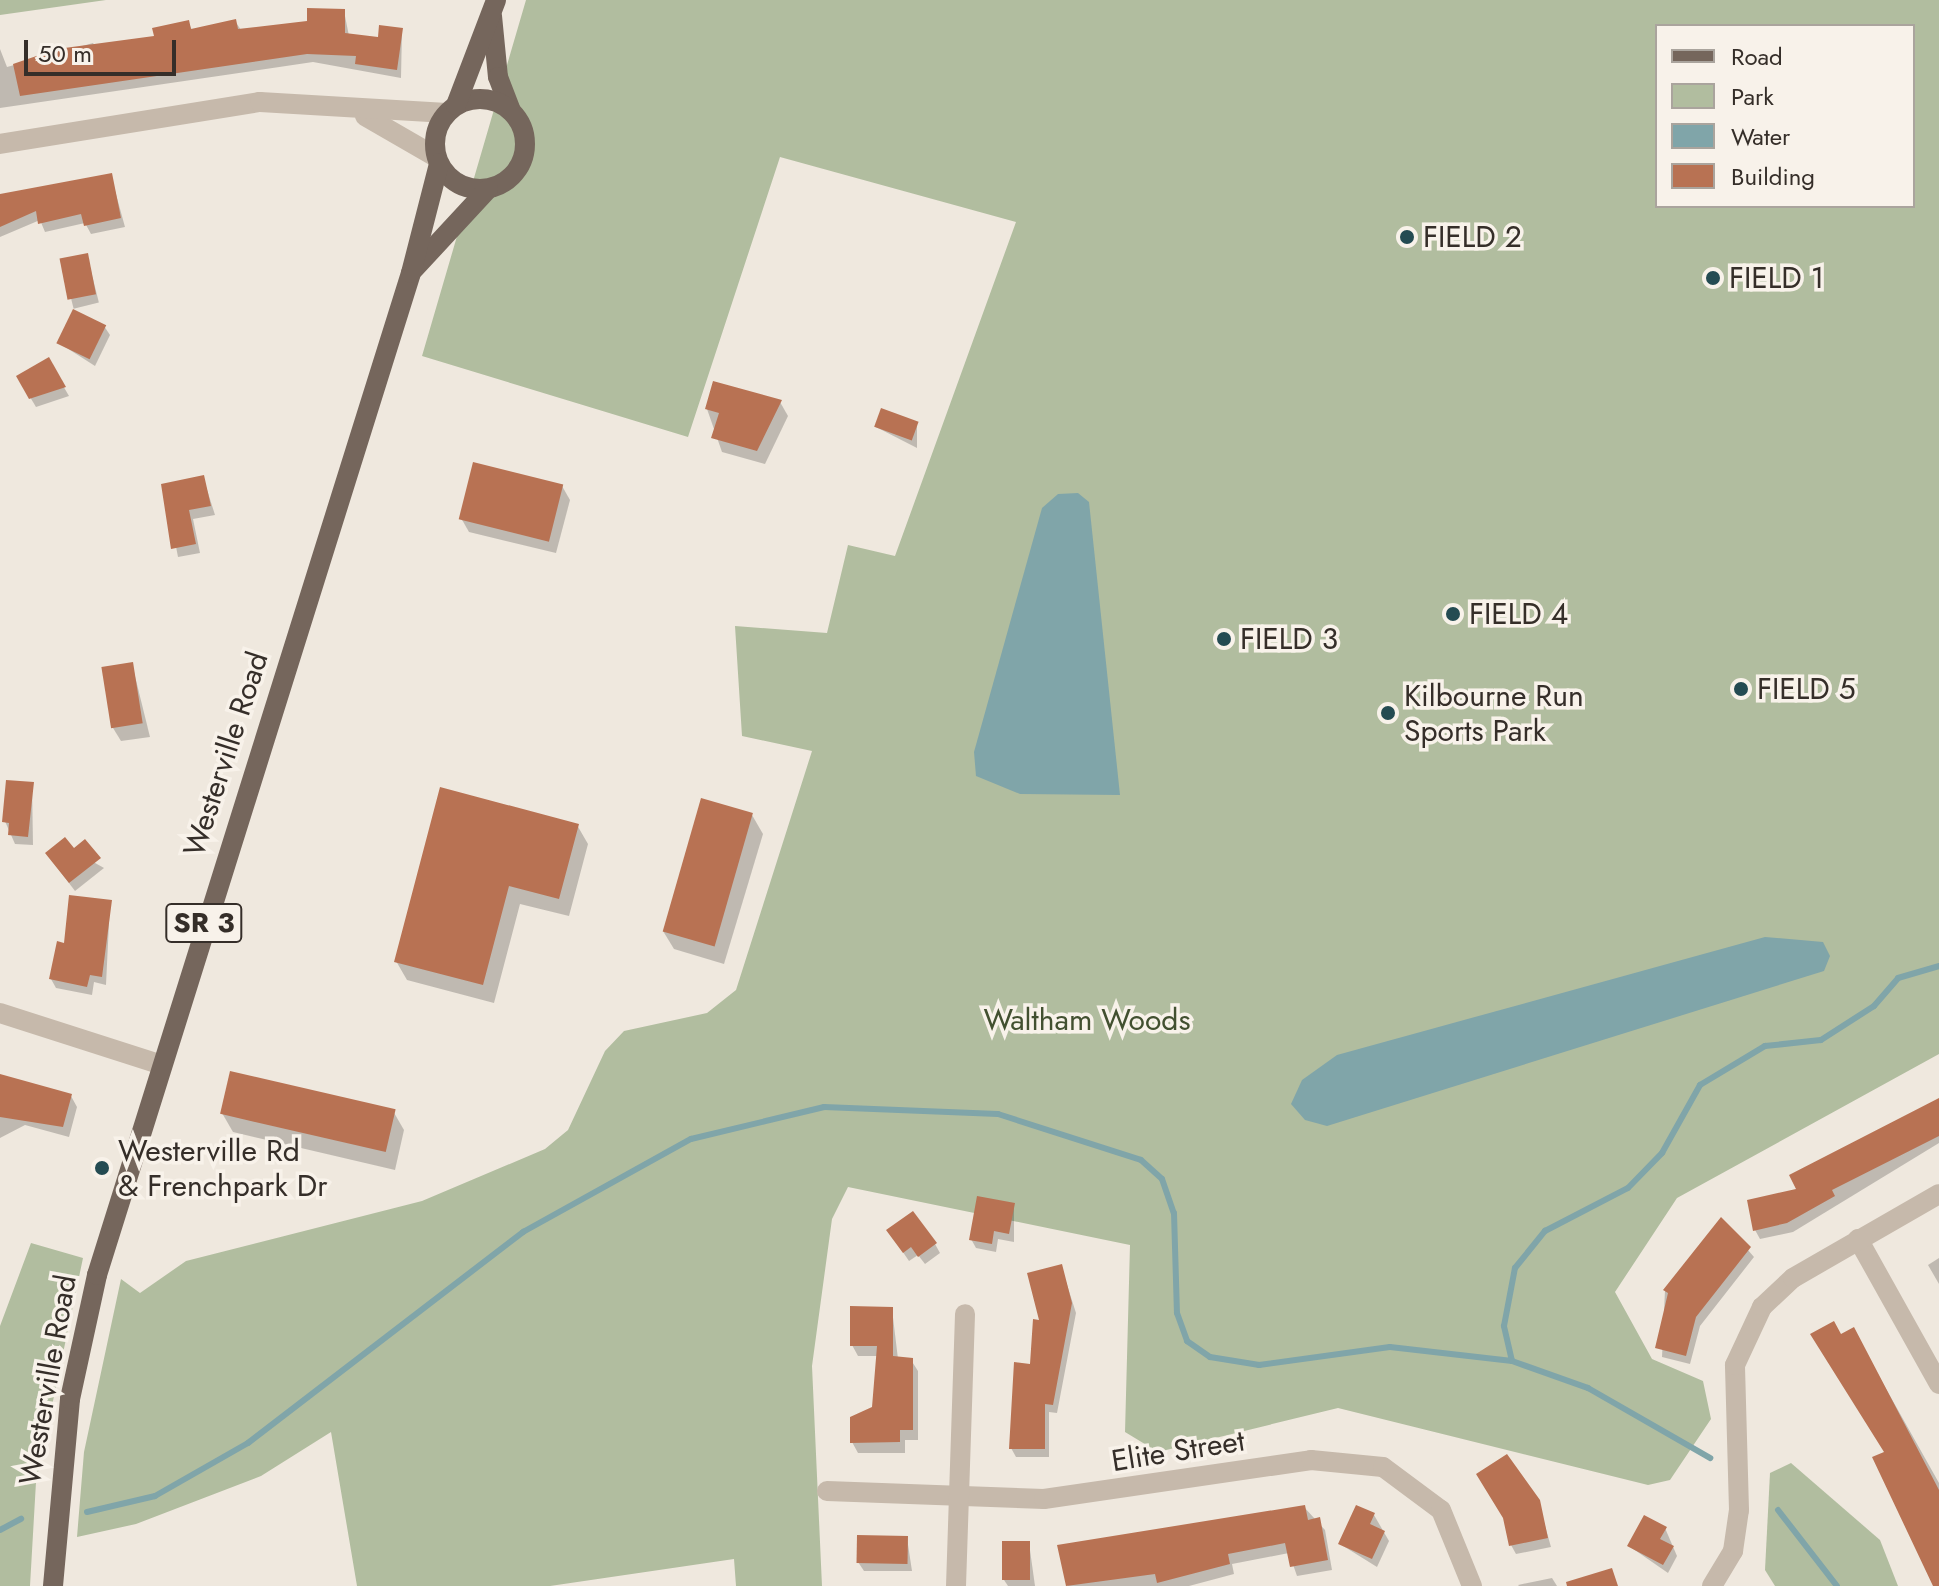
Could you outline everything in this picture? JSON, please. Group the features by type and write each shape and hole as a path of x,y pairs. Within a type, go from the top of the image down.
{"main road":[{"name":"Westerville Road","path":"53,1586 70,1399 97,1275 159,1064 411,273 438,160 436,133 452,109 494,6"},
{"name":"Westerville Road","path":"411,273 488,189 511,177 524,156 524,132 511,111 498,77 494,6"},
{"path":"452,109 484,99 511,111"},
{"path":"438,160 459,185 488,189"}],"street":[{"path":"0,144 260,102 452,109"},
{"path":"339,105 438,160"},
{"path":"0,1013 159,1064"},
{"path":"1712,1586 1733,1551 1739,1510 1735,1365 1743,1340 1762,1307 1793,1278 1939,1194"},
{"path":"1858,1239 1939,1384"},
{"path":"956,1586 965,1314"},
{"name":"Elite Street","path":"827,1491 1080,1497 1311,1460 1383,1467 1441,1510 1472,1586"}],"green space":[{"path":"0,0 106,0 0,15"},
{"name":"Kilbourne Run Sports Park","path":"526,0 1939,0 1939,1054 1677,1198 1615,1292 1652,1359 1703,1381 1711,1419 1670,1480 1648,1485 1338,1408 1158,1452 1125,1432 1130,1245 848,1187 832,1219 812,1366 822,1586 736,1586 734,1559 550,1586 357,1586 331,1432 261,1476 136,1524 77,1537 84,1452 121,1279 140,1293 186,1261 422,1201 545,1149 568,1130 605,1051 624,1031 707,1013 736,990 812,751 742,736 735,626 827,633 848,545 895,556 1016,222 780,157 688,437 422,356"},
{"path":"31,1243 83,1258 36,1482 30,1586 0,1586 0,1326"},
{"path":"1791,1463 1880,1540 1898,1586 1775,1586 1765,1570 1770,1473"}],"water":[{"path":"1078,493 1089,502 1120,795 1020,794 976,776 974,752 1042,508 1058,494"},
{"path":"1765,937 1823,942 1830,956 1824,971 1327,1126 1305,1120 1291,1104 1302,1080 1337,1055"}],"building":[{"path":"307,8 345,9 345,33 378,37 379,25 403,28 397,70 355,64 356,56 307,54 20,96 13,64 57,49 154,36 152,28 189,20 191,29 236,19 238,29 307,21"},
{"path":"112,173 121,218 84,226 81,214 38,224 36,211 0,227 0,194"},
{"path":"88,253 96,294 68,300 60,259"},
{"path":"73,309 106,325 90,359 56,343"},
{"path":"49,357 66,387 29,399 16,376"},
{"path":"713,381 782,400 757,451 711,438 719,413 705,409"},
{"path":"881,408 919,422 912,440 874,427"},
{"path":"473,462 563,484 549,542 459,519"},
{"path":"204,475 211,506 189,510 196,544 171,549 161,484"},
{"path":"133,662 143,723 111,728 101,667"},
{"path":"6,780 34,782 28,837 8,835 9,823 2,822"},
{"path":"440,787 579,824 559,899 509,886 483,985 394,962"},
{"path":"701,798 753,813 715,946 663,932"},
{"path":"65,837 74,848 85,839 101,858 69,883 45,853"},
{"path":"69,895 112,900 102,977 90,975 87,987 49,979 57,941 64,943"},
{"path":"230,1071 396,1109 386,1152 220,1114"},
{"path":"0,1074 72,1094 63,1127 0,1117"},
{"path":"1939,1098 1939,1136 1832,1190 1835,1196 1787,1223 1753,1231 1747,1200 1796,1189 1789,1175"},
{"path":"977,1196 1015,1203 1009,1234 994,1231 992,1244 969,1240"},
{"path":"913,1211 937,1243 918,1257 911,1247 903,1253 886,1230"},
{"path":"1721,1217 1751,1247 1696,1317 1686,1356 1655,1348 1668,1293 1663,1290"},
{"path":"1062,1264 1072,1303 1053,1405 1045,1404 1045,1449 1009,1449 1014,1362 1030,1364 1033,1319 1039,1320 1027,1273"},
{"path":"850,1306 893,1307 893,1356 913,1358 913,1430 900,1430 900,1442 850,1443 850,1417 872,1407 877,1346 850,1346"},
{"path":"1834,1321 1841,1334 1854,1327 1939,1490 1939,1586 1933,1586 1872,1457 1884,1452 1810,1334"},
{"path":"1507,1454 1540,1500 1548,1538 1509,1546 1503,1518 1476,1474"},
{"path":"1305,1505 1308,1520 1320,1517 1328,1560 1290,1567 1285,1543 1228,1554 1230,1564 1157,1583 1155,1574 1066,1586 1057,1545"},
{"path":"1356,1505 1375,1513 1370,1524 1385,1531 1372,1559 1338,1544"},
{"path":"1644,1515 1667,1527 1660,1539 1674,1546 1663,1565 1627,1546"},
{"path":"857,1535 908,1536 908,1564 857,1563"},
{"path":"1002,1541 1030,1541 1030,1580 1002,1580"},
{"path":"1612,1568 1618,1586 1567,1586 1566,1582"}],"waterway":[{"path":"1512,1361 1504,1326 1515,1268 1545,1231 1628,1188 1662,1153 1700,1085 1765,1046 1821,1040 1874,1006 1898,978 1939,966"},
{"path":"87,1512 155,1496 248,1443 523,1232 691,1139 824,1107 998,1114 1141,1160 1162,1179 1174,1213 1177,1313 1187,1341 1210,1357 1259,1365 1390,1347 1512,1361 1588,1388 1710,1458"},
{"path":"1778,1510 1837,1586"},
{"path":"0,1530 21,1519"}],"place":[{"name":"FIELD 2","path":"1407,237"},
{"name":"FIELD 1","path":"1713,278"},
{"name":"FIELD 4","path":"1453,614"},
{"name":"FIELD 3","path":"1224,639"},
{"name":"FIELD 5","path":"1741,689"},
{"name":"Kilbourne Run Sports Park","path":"1388,713"},
{"name":"Westerville Rd & Frenchpark Dr","path":"102,1168"}],"park label":[{"name":"Waltham Woods","path":"1087,1020"}]}
